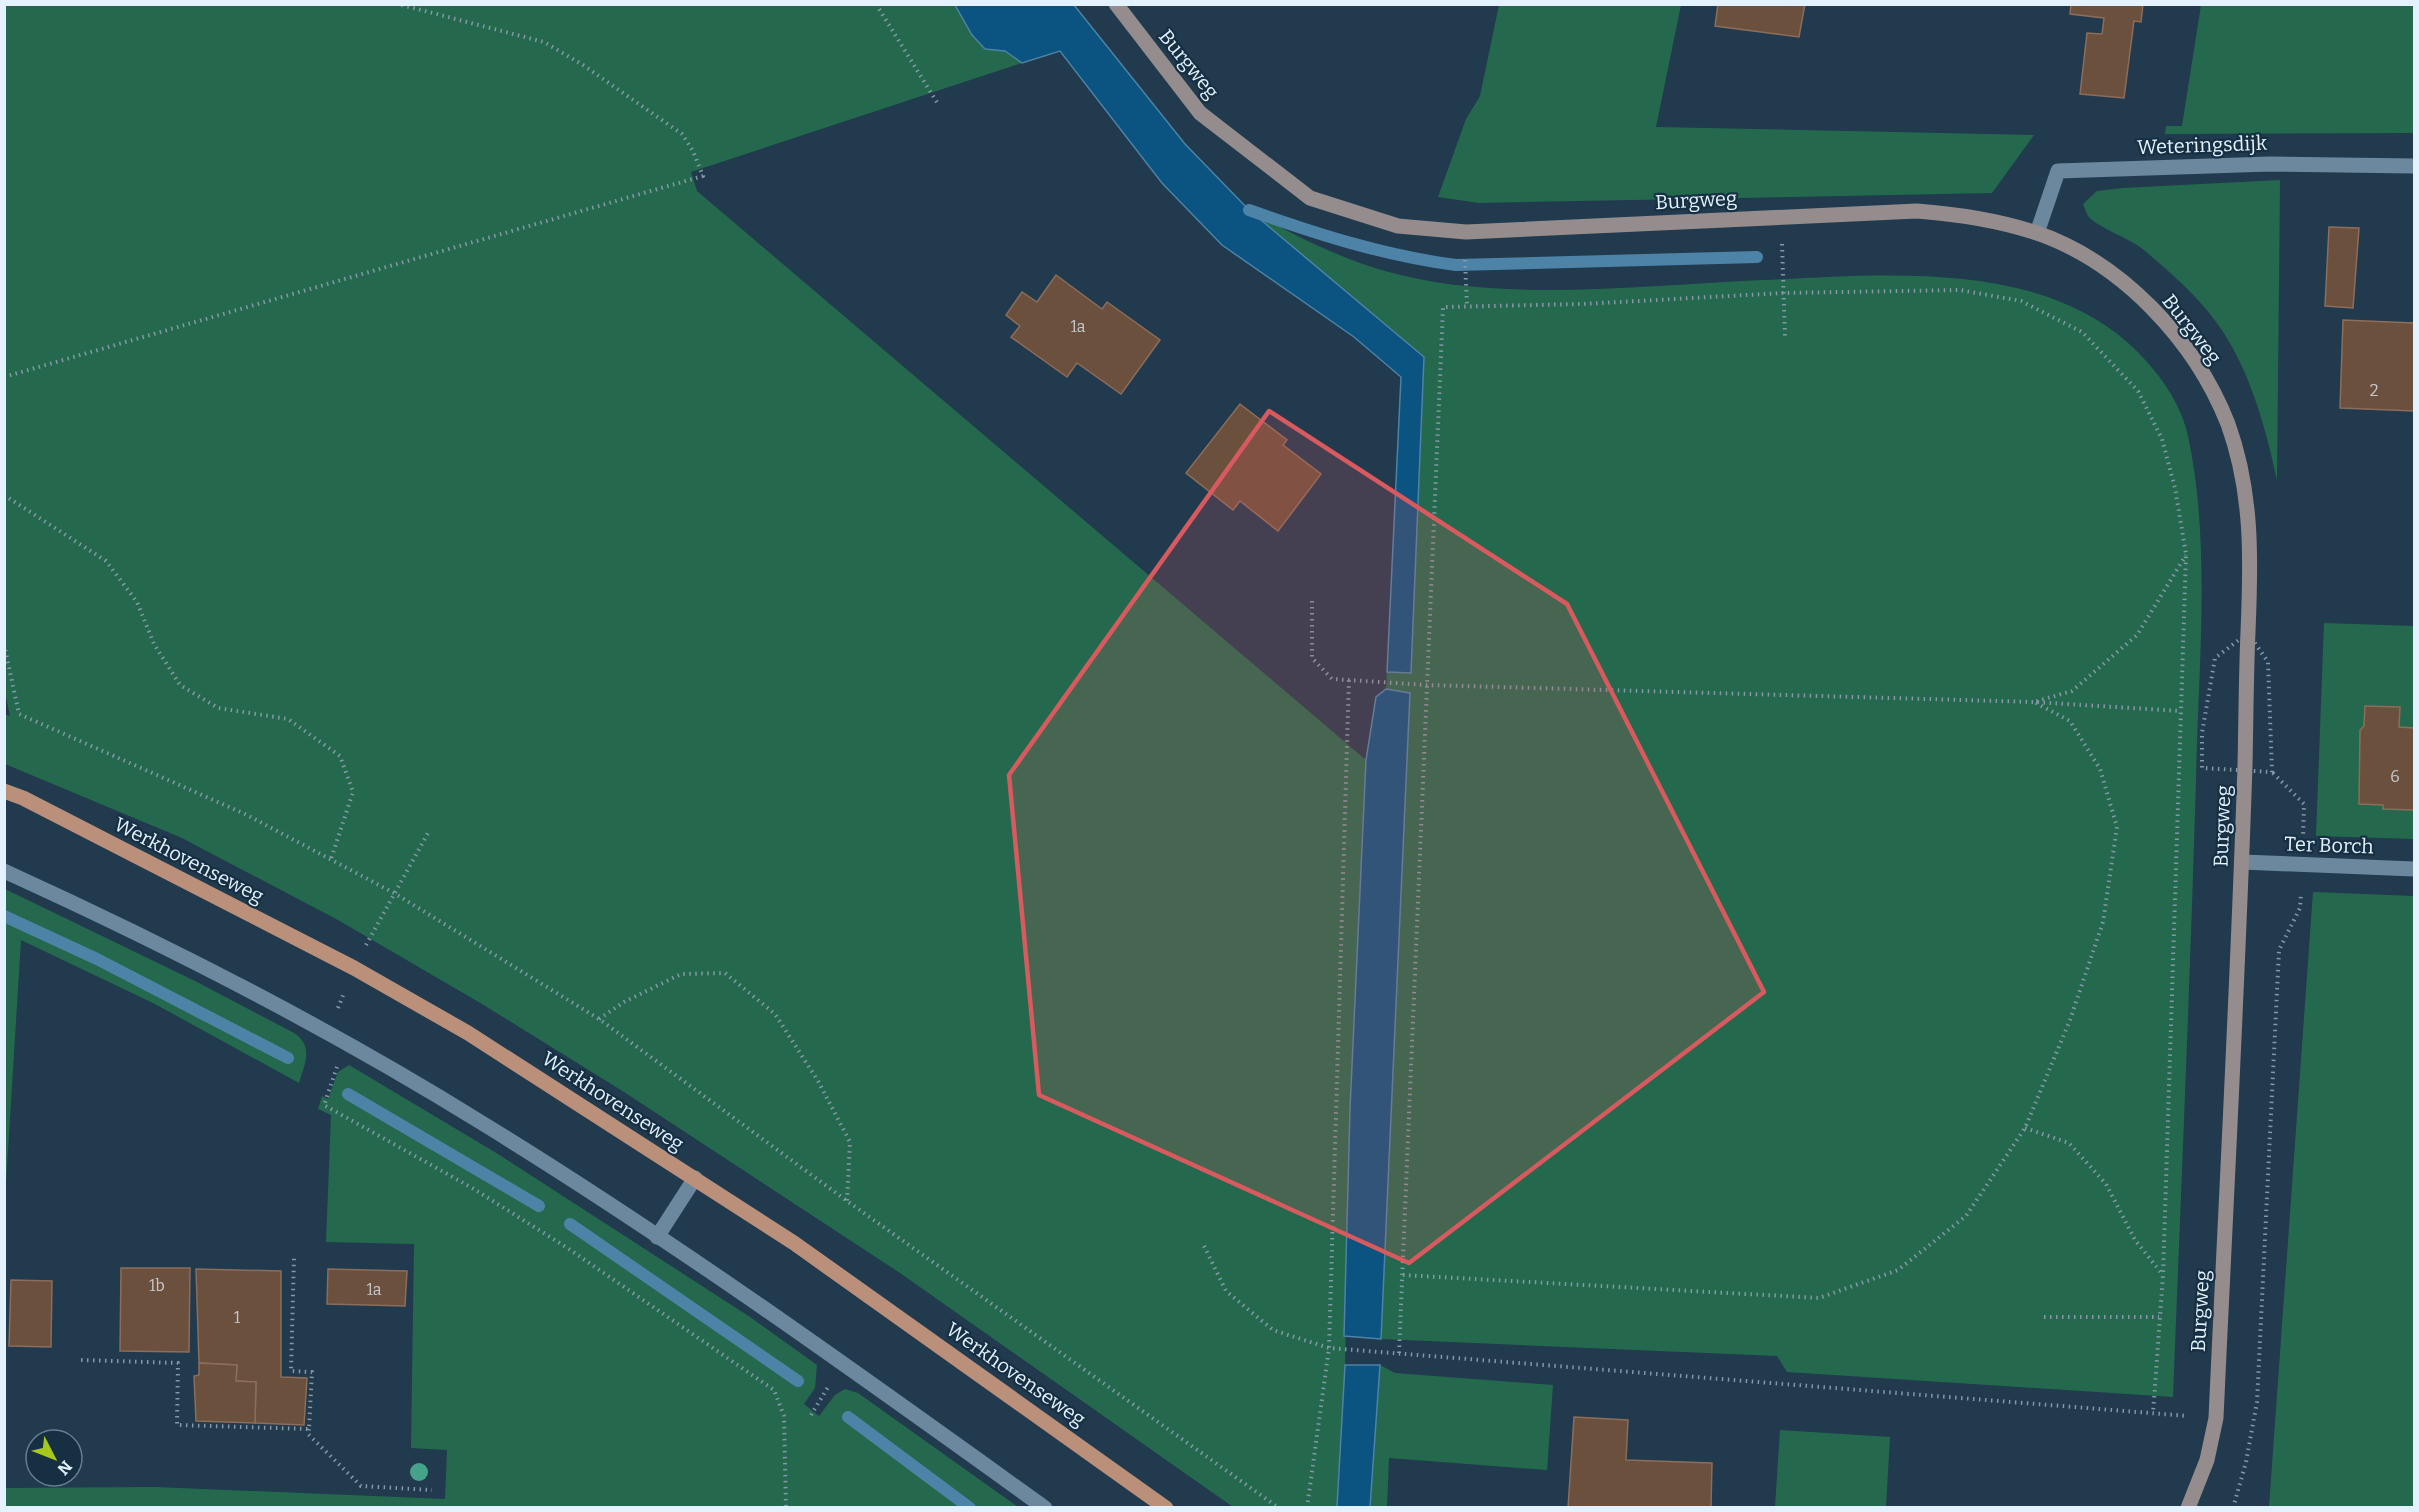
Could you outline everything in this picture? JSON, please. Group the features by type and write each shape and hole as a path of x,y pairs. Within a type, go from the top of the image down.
{"main road":[{"name":"Burgweg","path":"1116,4 1200,113 1310,198 1398,226 1466,232 1917,211 1998,222 2037,233 2075,250 2108,271 2167,325 2191,355 2211,388 2237,452 2245,483 2252,564 2242,862 2216,1418 2207,1460 2188,1508"},
{"name":"Werkhovenseweg","path":"4,791 23,798 354,968 468,1033 794,1243 1165,1507"}],"street":[{"name":"Weteringsdijk","path":"2037,233 2058,171 2270,164 2415,166"},
{"name":"Ter Borch","path":"2242,862 2303,866 2415,868"},
{"path":"4,871 197,963 329,1033 484,1124 657,1237 843,1363 1045,1508"},
{"path":"657,1237 695,1178"}],"path":[{"path":"4,376 704,176 682,134 583,65 544,42 398,4"},
{"path":"876,4 938,104"},
{"path":"1782,217 1785,337"},
{"path":"1465,259 1467,306"},
{"path":"1399,1353 1443,307 1583,304 1783,292 1960,290 2021,301 2082,332 2138,391 2162,439 2175,488 2186,554 2163,1275 2153,1413"},
{"path":"4,495 106,561 137,602 154,644 180,685 218,708 288,718 340,756 353,792 331,860"},
{"path":"2034,702 2072,691 2137,635 2186,554"},
{"path":"1312,601 1312,658 1332,678 1427,685 2034,702 2180,711"},
{"path":"4,644 19,714 245,814 394,892 598,1020 847,1201 1279,1508"},
{"path":"1306,1508 1329,1348 1349,678"},
{"path":"1403,1275 1820,1298 1898,1270 1966,1216 2025,1128 2070,1020 2103,922 2117,827 2100,769 2070,721 2034,702"},
{"path":"2233,1508 2246,1462 2257,1402 2279,950 2300,908 2303,866 2304,804 2272,772"},
{"path":"329,1033 354,968 428,833"},
{"path":"598,1020 624,1002 681,974 724,973 775,1014 818,1081 850,1142 847,1201"},
{"path":"326,1098 324,1105 474,1189 566,1247 774,1390 784,1416 786,1508"},
{"path":"2025,1128 2069,1143 2106,1184 2135,1240 2163,1275"},
{"path":"1204,1246 1226,1291 1273,1330 1329,1348 2216,1418"},
{"path":"294,1257 291,1371 312,1372 308,1434 361,1486 432,1490"},
{"path":"2044,1317 2159,1317"},
{"path":"81,1360 178,1363 177,1425 309,1429"}],"highlighted area":[{"path":"1269,411 1567,604 1764,992 1409,1263 1039,1095 1009,775"}],"green space":[{"path":"5,5 955,5 972,35 985,49 1005,51 1022,63 691,172 697,191 1366,760 1350,1109 1345,1365 1337,1507 1233,1507 900,1273 624,1092 482,1004 338,920 182,838 5,764 4,714 10,716 4,688"},
{"path":"1499,5 1681,5 1656,127 2034,135 1992,193 1479,203 1438,197 1466,119 1480,96"},
{"path":"2201,5 2414,5 2414,133 2165,134 2166,126 2182,126"},
{"path":"2280,180 2277,480 2253,393 2223,332 2187,288 2144,250 2093,221 2083,204 2097,191"},
{"path":"1249,210 1315,245 1367,265 1430,281 1476,287 1573,290 1856,276 1953,278 2001,285 2047,297 2089,315 2127,342 2158,374 2174,399 2186,427 2189,441 2200,524 2202,610 2173,1397 1787,1372 1777,1356 1381,1339 1410,693 1386,689 1387,672 1410,673 1424,357"},
{"path":"2324,623 2414,626 2414,839 2316,836"},
{"path":"5,889 195,981 294,1033 304,1043 306,1049 299,1083 155,1004 21,940 5,1200"},
{"path":"2313,892 2414,896 2414,1507 2269,1507"},
{"path":"349,1065 498,1154 750,1317 817,1365 815,1388 804,1404 819,1416 835,1395 845,1389 858,1393 1018,1507 5,1507 5,1488 155,1487 445,1499 447,1450 411,1448 414,1244 326,1242 331,1115 318,1109 322,1096 328,1099 338,1072"},
{"path":"1380,1365 1395,1373 1553,1385 1547,1470 1389,1458 1387,1507 1370,1508"},
{"path":"1780,1430 1890,1437 1886,1507 1775,1507"}],"water":[{"path":"955,5 1074,5 1185,144 1249,210 1424,357 1411,673 1387,672 1401,377 1354,337 1222,245 1162,183 1060,51 1022,63 1005,51 985,49 972,35"},
{"path":"1386,689 1410,693 1381,1339 1344,1336 1350,1109 1366,760 1376,697"},
{"path":"1345,1365 1380,1365 1370,1507 1337,1507"}],"building":[{"path":"1718,4 1805,4 1799,37 1715,26"},
{"path":"2071,4 2143,4 2141,22 2134,21 2124,98 2080,94 2087,33 2102,34 2104,18 2070,14"},
{"path":"2329,227 2359,228 2353,308 2325,306"},
{"path":"1056,275 1102,309 1107,302 1160,340 1121,394 1077,363 1067,377 1011,337 1020,326 1006,315 1022,292 1037,302"},
{"path":"2343,320 2414,323 2414,411 2340,408"},
{"path":"1240,404 1287,440 1283,445 1321,474 1278,531 1240,501 1233,510 1186,473"},
{"path":"2365,706 2400,707 2399,727 2414,728 2414,810 2383,809 2383,805 2359,804 2360,730 2364,726"},
{"path":"121,1268 190,1268 189,1352 120,1351"},
{"path":"196,1269 281,1271 281,1377 307,1378 304,1425 255,1423 256,1382 236,1381 237,1365 199,1363"},
{"path":"328,1269 407,1271 405,1306 327,1304"},
{"path":"11,1280 52,1281 51,1347 9,1346"},
{"path":"199,1363 237,1365 236,1381 256,1382 255,1423 196,1421 194,1376 199,1375"},
{"path":"1574,1417 1628,1420 1626,1460 1712,1463 1711,1508 1568,1508"}],"waterway":[{"path":"1249,210 1351,243 1403,256 1456,265 1757,257"},
{"path":"4,916 97,959 288,1058"},
{"path":"348,1094 539,1206"},
{"path":"570,1224 798,1381"},
{"path":"848,1417 970,1508"}]}
